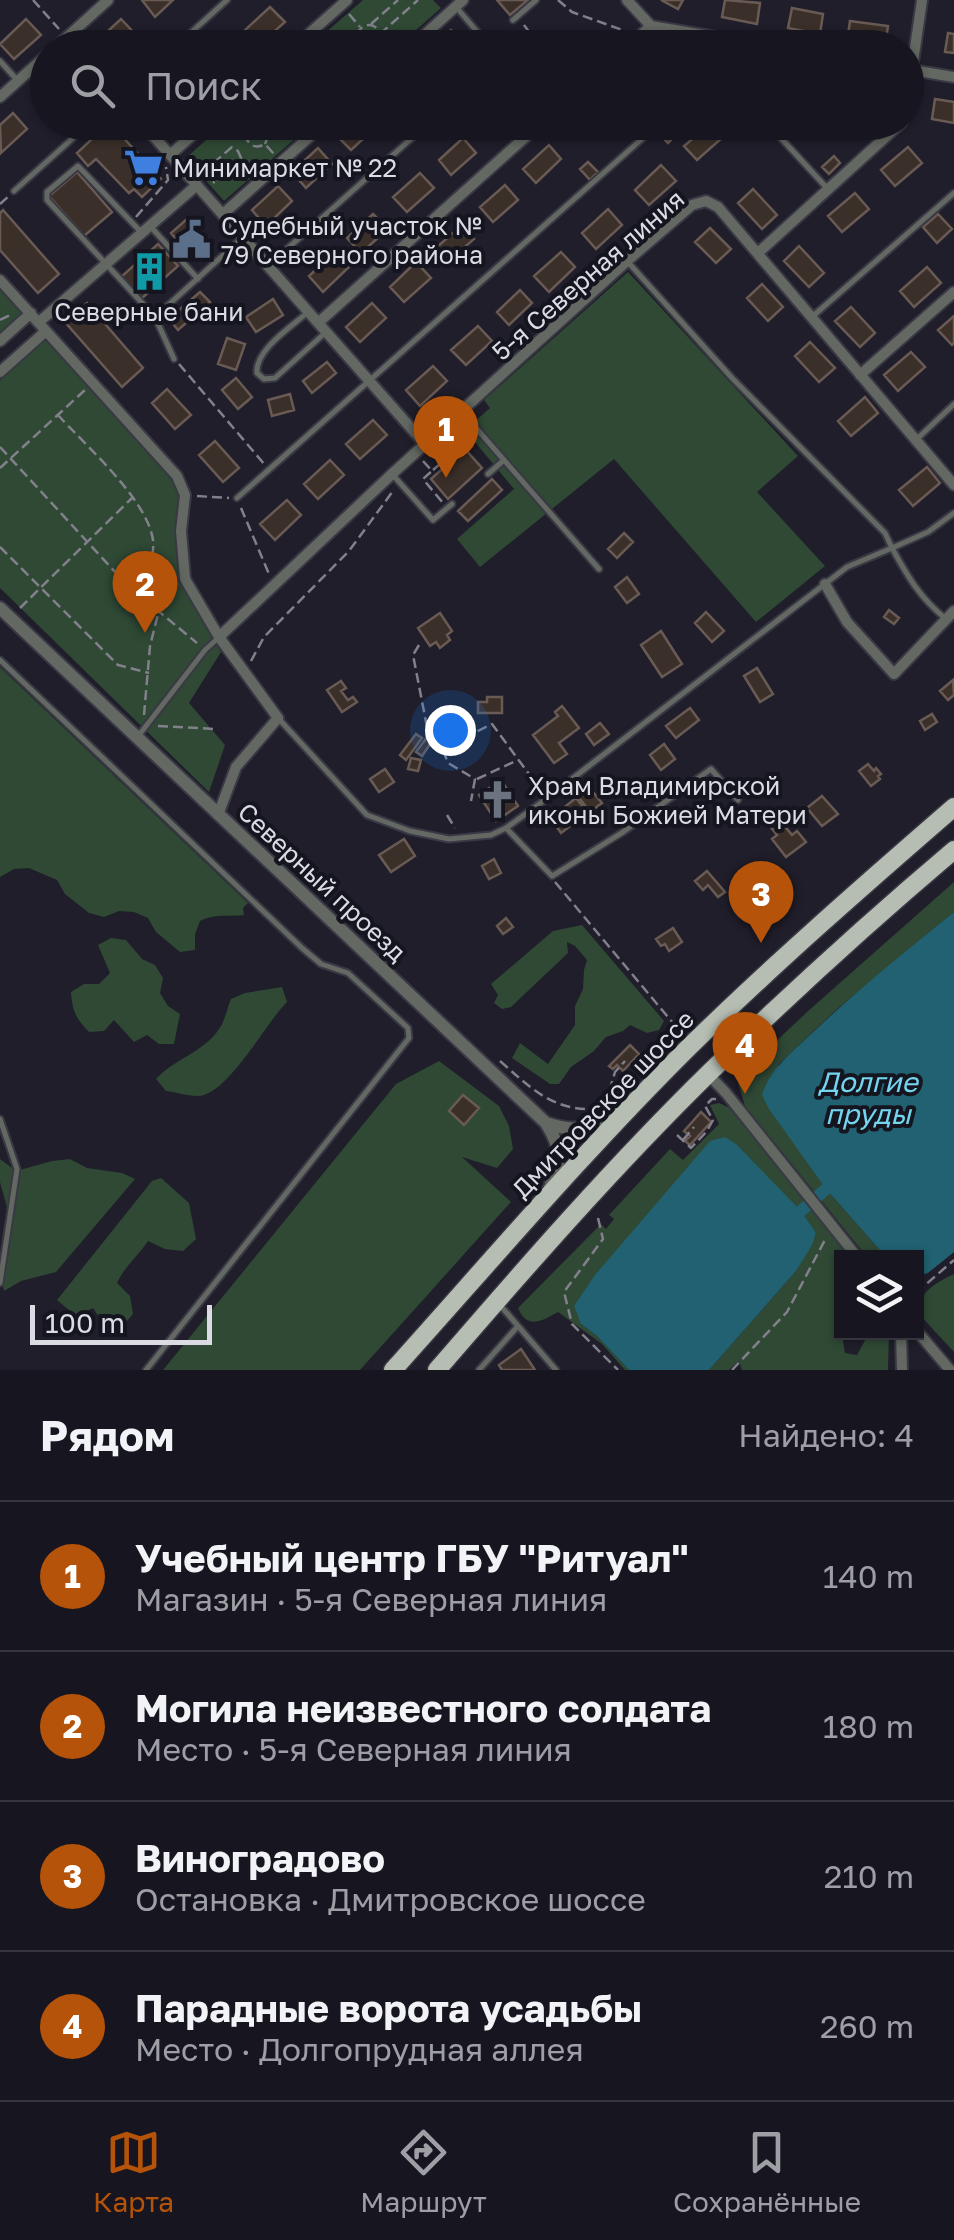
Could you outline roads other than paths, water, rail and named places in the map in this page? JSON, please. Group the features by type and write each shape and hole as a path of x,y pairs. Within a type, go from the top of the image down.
{"highway":[{"name":"Дмитровское шоссе","path":"393,1370 689,1047 778,962 954,807"},
{"path":"437,1370 587,1200 708,1074 860,930 954,850"}],"street":[{"path":"75,30 108,0"},
{"path":"627,0 651,26 666,30"},
{"path":"917,30 922,0"},
{"path":"428,30 456,2"},
{"path":"313,30 344,3"},
{"path":"646,30 651,26"},
{"path":"0,97 30,70"},
{"path":"924,72 954,77"},
{"path":"157,140 369,380 420,448"},
{"path":"170,155 187,140"},
{"path":"223,214 306,140"},
{"path":"318,322 522,140"},
{"path":"758,254 882,140"},
{"path":"0,372 39,322 198,186"},
{"name":"5-я Северная линия","path":"219,637 395,478 420,448 627,262 692,206 706,201 718,207 954,485"},
{"path":"0,280 177,476 186,495 181,531 185,579 219,637 278,718 236,767 218,815"},
{"path":"860,375 954,292"},
{"path":"0,341 39,322"},
{"path":"825,584 847,622 894,674 950,615"},
{"name":"Северный проезд","path":"0,608 142,732 218,815 546,1123"},
{"path":"708,1074 852,1250"},
{"path":"546,1123 562,1129 586,1128 633,1104"},
{"path":"545,1200 560,1158 560,1149 546,1123"},
{"path":"924,1339 950,1370"},
{"path":"901,1340 902,1370"}],"lane":[{"path":"194,30 227,0"},
{"path":"516,18 536,0"},
{"path":"456,2 478,30"},
{"path":"0,61 18,81"},
{"path":"14,191 70,140"},
{"path":"268,266 410,140"},
{"path":"237,498 641,140"},
{"path":"783,140 828,190"},
{"path":"174,358 155,317 47,200 47,192 78,166 132,222 146,229 198,279"},
{"path":"811,317 954,193"},
{"path":"155,317 243,238"},
{"path":"627,262 732,378 885,532 928,605 950,615"},
{"path":"308,312 261,354 256,363 257,373 264,379 275,378 326,332"},
{"path":"916,440 954,404"},
{"path":"462,411 600,569"},
{"path":"488,474 504,460"},
{"path":"395,478 433,520 450,505"},
{"path":"278,718 367,815 410,832 449,839 491,835 546,798 847,568 928,532 954,513"},
{"path":"142,732 204,650 219,637"},
{"path":"0,660 302,948 321,964 348,973 408,1028 409,1038 146,1370"},
{"path":"506,828 552,876 623,832 712,768 738,800"},
{"path":"0,1120 17,1169 0,1283"},
{"path":"497,1301 556,1370"},
{"path":"479,1370 518,1326"}],"water":[{"name":"Долгие пруды","path":"954,912 954,1252 924,1274 924,1250 880,1250 826,1189 762,1095 776,1069 863,987"},
{"name":"Долгие пруды","path":"725,1137 801,1211 816,1233 812,1245 796,1271 709,1370 629,1370 581,1324 574,1306 595,1275 710,1141"}],"waterway":[{"path":"801,1211 826,1189"}],"place":[{"name":"Минимаркет № 22","path":"143,168"},
{"name":"Судебный участок № 79 Северного района","path":"191,240"},
{"name":"Северные бани","path":"149,271"},
{"name":"Учебный центр ГБУ \"Ритуал\"","path":"446,478"},
{"name":"Могила неизвестного солдата","path":"145,633"},
{"name":"Храм Владимирской иконы Божией Матери","path":"498,800"},
{"name":"Виноградово","path":"761,943"},
{"name":"Парадные ворота усадьбы","path":"745,1094"}]}
